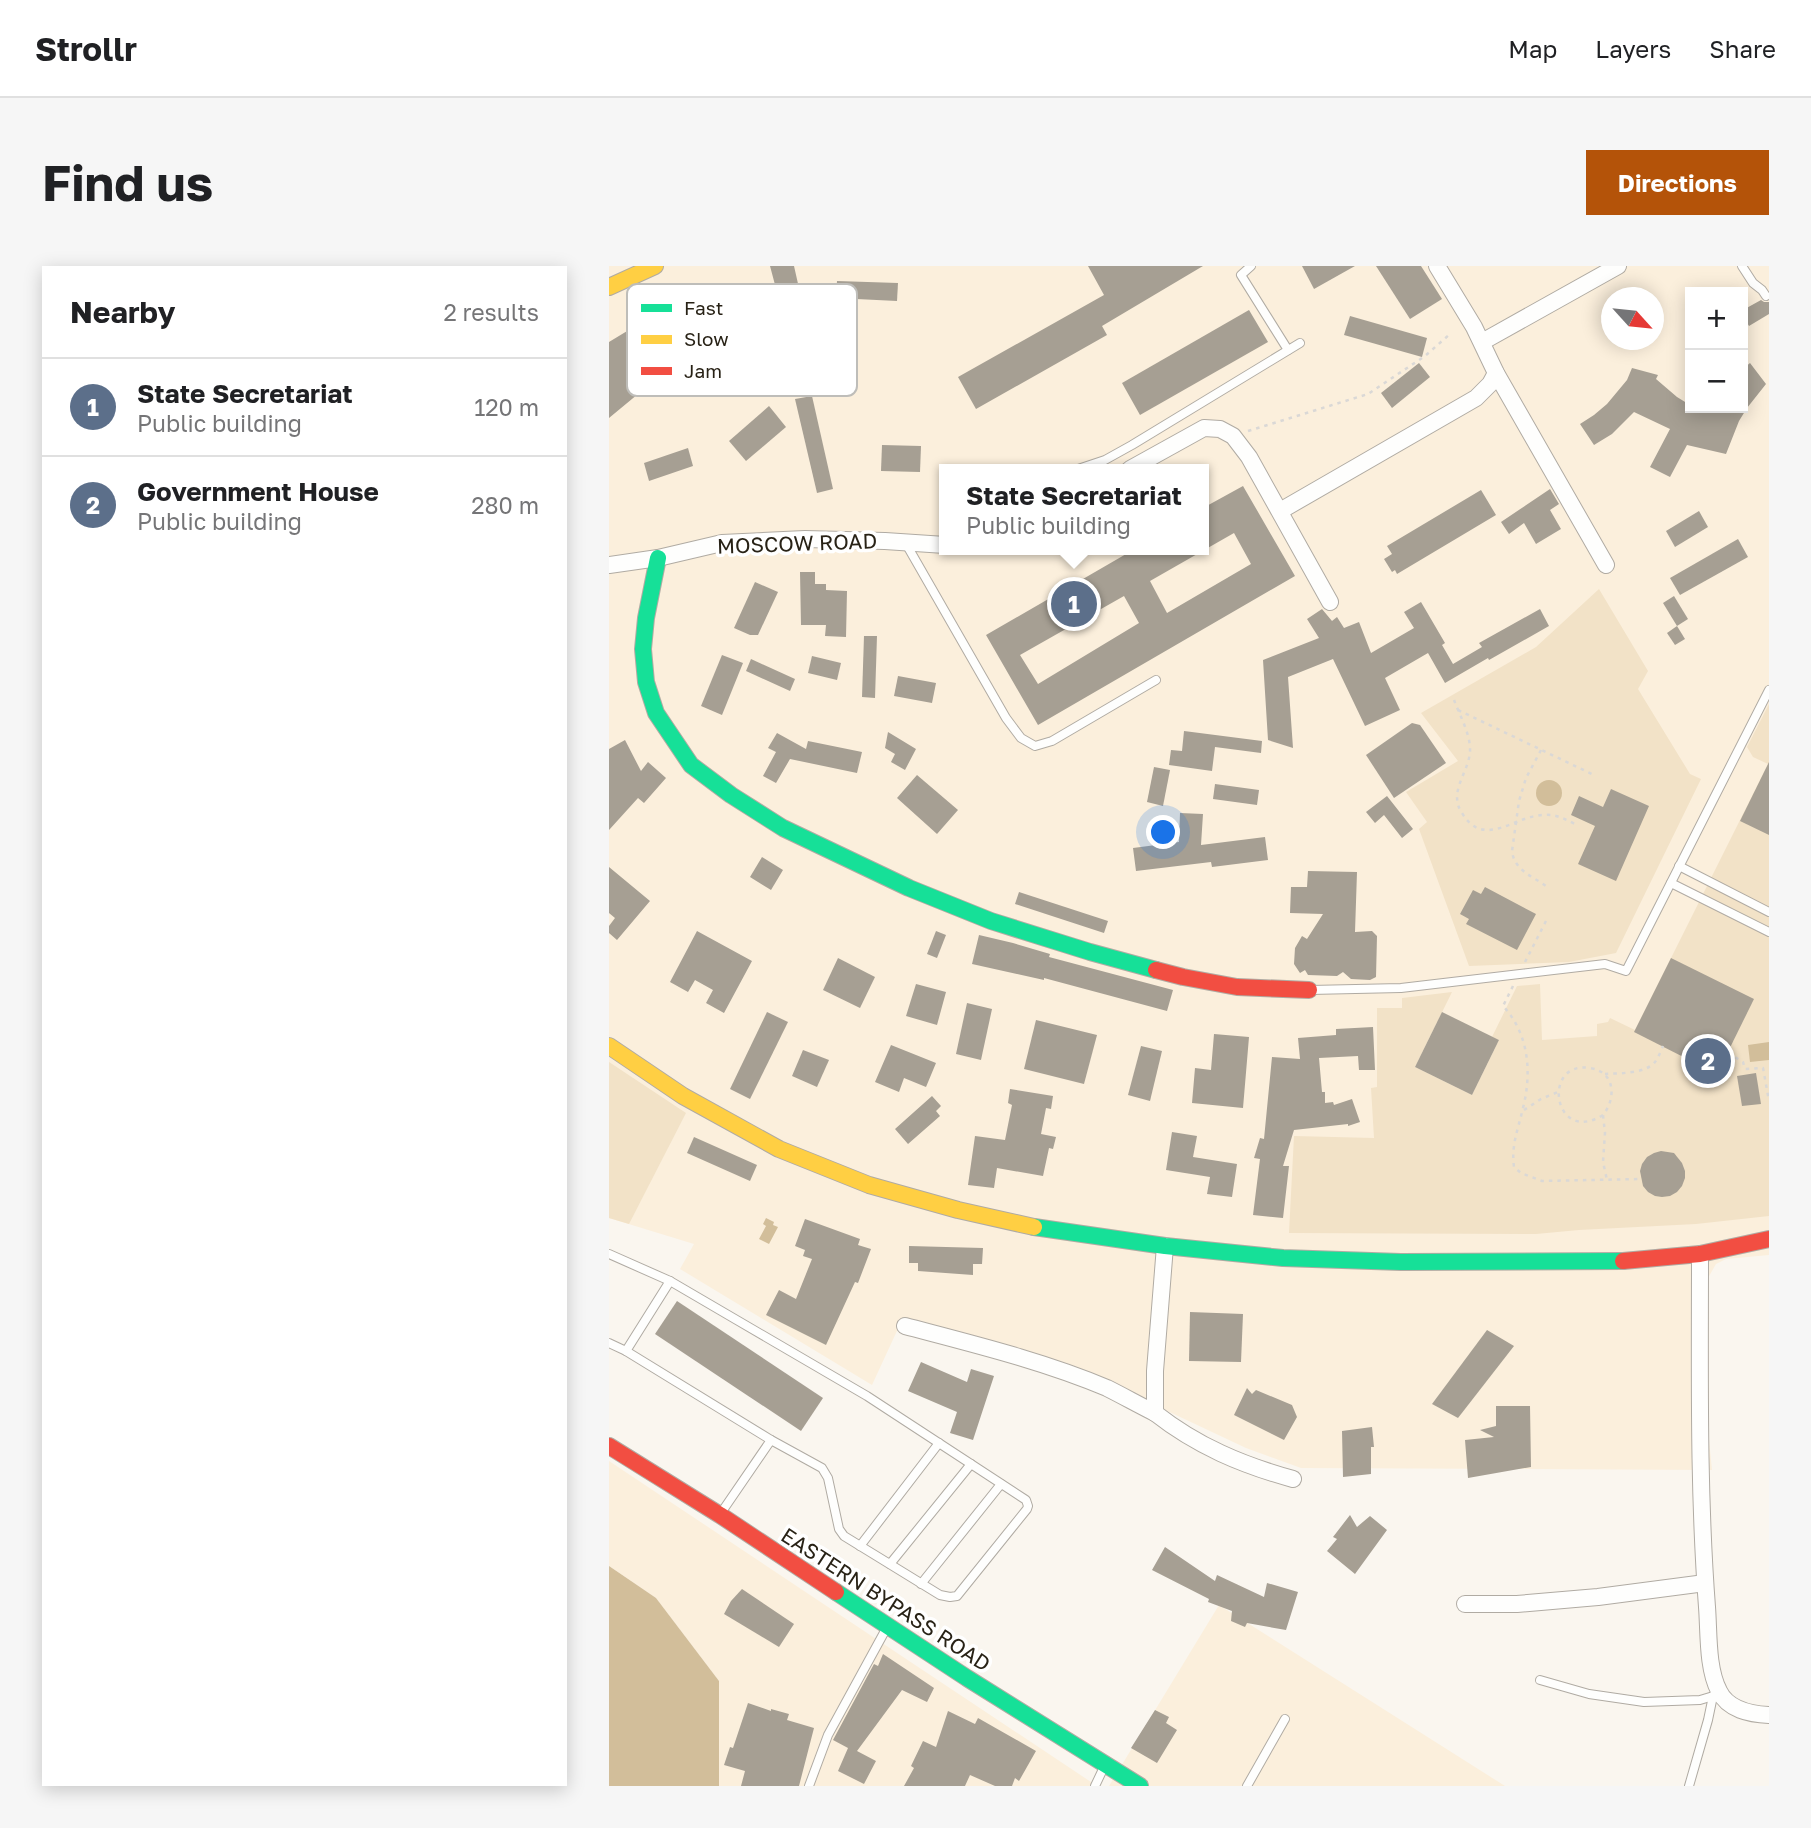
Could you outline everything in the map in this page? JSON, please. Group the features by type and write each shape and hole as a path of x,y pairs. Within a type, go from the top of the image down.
{"street":[{"path":"609,287 655,266"},
{"path":"1437,266 1606,565"},
{"path":"1482,342 1618,266"},
{"path":"1280,511 1476,398 1490,384 1496,373"},
{"path":"1139,464 1204,428 1220,429 1233,436 1249,457 1331,601"},
{"name":"MOSCOW ROAD","path":"609,565 658,558 722,543 805,539 939,545"},
{"path":"658,558 643,649 646,682 656,713 691,765 731,795 783,828 813,843 909,888 991,921 1183,977 1237,988 1309,990"},
{"path":"609,1046 683,1096 779,1149 869,1185 958,1210 1043,1229 1165,1246 1283,1258 1401,1262 1614,1262 1700,1254 1769,1238"},
{"path":"1155,1413 1155,1371 1165,1246"},
{"path":"1700,1254 1700,1433 1705,1583 1712,1675 1716,1695 1744,1713 1769,1715"},
{"path":"905,1326 1081,1378 1155,1413 1202,1445 1255,1468 1293,1479"},
{"name":"EASTERN BYPASS ROAD","path":"609,1446 720,1515 967,1678 1140,1786"},
{"path":"1465,1604 1517,1604 1598,1597 1705,1583"}],"lane":[{"path":"1251,266 1241,275 1288,350"},
{"path":"1742,266 1766,296"},
{"path":"1093,464 1132,445 1300,343"},
{"path":"905,542 1006,718 1021,738 1035,746 1052,741 1156,680"},
{"path":"1309,990 1401,988 1605,964 1626,971 1769,690"},
{"path":"1679,866 1769,912"},
{"path":"1671,883 1769,932"},
{"path":"609,1254 670,1281 867,1396 1026,1500 1027,1510 957,1596 940,1595 844,1536 839,1529 828,1478 822,1468 609,1343"},
{"path":"626,1351 670,1281"},
{"path":"720,1515 771,1440"},
{"path":"860,1546 939,1443"},
{"path":"890,1564 971,1464"},
{"path":"921,1584 1001,1484"},
{"path":"809,1786 828,1735 888,1626"},
{"path":"1540,1680 1589,1694 1644,1702 1700,1700 1716,1695"},
{"path":"1689,1786 1716,1695"},
{"path":"1247,1786 1285,1718"},
{"path":"1095,1786 1105,1764"}],"path":[{"path":"1233,436 1368,394 1425,356 1450,334"},
{"path":"1454,700 1469,740 1470,753 1457,792 1457,804 1463,816 1475,827 1491,831 1545,814 1558,816 1575,824"},
{"path":"1458,710 1597,776"},
{"path":"1541,750 1518,800 1512,851 1518,867 1546,886"},
{"path":"1547,919 1503,1006 1513,1017 1523,1038 1528,1064 1522,1112 1512,1152 1514,1167 1521,1173 1542,1181 1640,1179"},
{"path":"1603,1074 1646,1069 1654,1063 1663,1046"},
{"path":"1728,1053 1743,1062 1745,1069 1763,1068 1769,1101"},
{"path":"1588,1067 1603,1074 1612,1089 1609,1108 1595,1120 1586,1122 1569,1116 1562,1109 1558,1092 1565,1076 1571,1071 1588,1067"},
{"path":"1522,1112 1541,1099 1558,1092"},
{"path":"1603,1115 1603,1162 1607,1180"}],"shaded area":[{"path":"609,266 1769,266 1769,1255 1726,1259 1716,1264 1708,1278 1709,1440 1712,1470 1301,1468 1246,1448 1091,1375 902,1320 872,1385 680,1269 694,1244 609,1218"},
{"path":"1599,589 1648,671 1638,689 1690,774 1701,779 1616,953 1569,962 1469,966 1419,829 1427,822 1406,792 1458,761 1421,713 1536,647"},
{"path":"1769,704 1769,1216 1696,1224 1536,1234 1289,1233 1294,1136 1374,1138 1371,1088 1377,1087 1377,1008 1402,1008 1402,998 1452,992 1415,1067 1472,1095 1499,1040 1492,1037 1517,986 1540,984 1542,1040 1597,1036 1597,1024 1608,1022 1610,1018 1635,1030 1768,764 1753,757 1747,747"},
{"path":"1549,780 1558,784 1562,793 1558,802 1549,806 1540,802 1536,793 1540,784"},
{"path":"1769,1042 1769,1060 1750,1062 1748,1045"},
{"path":"609,1062 686,1113 629,1224 609,1218"},
{"path":"766,1218 778,1227 769,1244 759,1239 766,1226 763,1224"},
{"path":"609,1461 1097,1786 719,1786 719,1681 656,1598 609,1566"},
{"path":"609,1566 656,1598 719,1681 719,1786 609,1786"},
{"path":"1219,1605 1505,1786 1109,1786"}],"building":[{"path":"770,266 794,266 798,284 775,284"},
{"path":"1088,266 1203,266 1102,326 1107,335 976,409 958,377 1104,295"},
{"path":"1302,266 1355,266 1314,289"},
{"path":"1376,266 1421,266 1442,299 1410,319"},
{"path":"837,281 898,283 897,301 857,299 857,284 837,284"},
{"path":"1761,300 1769,302 1769,314 1749,326 1748,307"},
{"path":"1249,310 1268,342 1140,415 1122,383"},
{"path":"1350,316 1427,338 1422,357 1344,335"},
{"path":"627,331 627,396 636,396 609,418 609,342"},
{"path":"1419,363 1430,377 1392,408 1381,393"},
{"path":"1750,363 1766,384 1748,407"},
{"path":"1632,368 1658,375 1656,379 1685,402 1685,413 1744,413 1726,454 1687,445 1670,477 1650,467 1670,429 1634,412 1612,434 1594,445 1580,424 1607,404 1627,380"},
{"path":"812,396 833,489 817,493 795,399"},
{"path":"769,406 786,427 746,461 729,441"},
{"path":"882,445 921,446 920,472 881,471"},
{"path":"688,448 693,466 649,481 644,463"},
{"path":"1243,486 1295,576 1038,725 986,635 1124,555 1196,555 1150,581 1167,613 1251,564 1234,533 1209,547 1209,505","holes":["1124,596 1139,623 1038,684 1020,655"]},
{"path":"1550,489 1559,504 1550,510 1561,529 1536,544 1524,523 1509,534 1501,522"},
{"path":"1481,490 1496,515 1397,574 1395,570 1392,572 1384,559 1392,554 1387,546"},
{"path":"1699,511 1708,527 1675,547 1666,531"},
{"path":"1738,539 1748,557 1680,595 1670,578"},
{"path":"800,572 815,572 815,584 826,584 826,590 847,591 846,637 825,636 826,625 801,625"},
{"path":"755,582 778,592 758,635 750,635 734,628"},
{"path":"1674,596 1688,619 1677,626 1663,603"},
{"path":"1421,602 1445,643 1442,645 1453,664 1482,647 1479,643 1540,609 1549,626 1445,683 1428,653 1385,678 1400,710 1365,726 1333,659 1288,677 1293,748 1268,740 1263,660 1319,638 1307,619 1322,609 1332,621 1337,617 1344,628 1359,622 1371,653 1414,628 1404,612"},
{"path":"1677,626 1685,639 1675,645 1667,633"},
{"path":"864,636 877,636 875,698 862,697"},
{"path":"722,655 743,663 722,715 701,706"},
{"path":"812,656 841,663 837,680 808,673"},
{"path":"751,659 795,679 790,691 746,671"},
{"path":"898,676 936,683 932,703 894,696"},
{"path":"1412,723 1420,725 1446,763 1394,798 1366,755"},
{"path":"1184,731 1262,741 1261,753 1215,747 1212,771 1169,765 1171,750 1182,751"},
{"path":"888,732 916,749 905,770 891,762 895,754 885,748"},
{"path":"777,733 806,749 808,741 862,752 857,773 790,759 776,783 763,776 776,752 768,748"},
{"path":"625,740 641,771 648,762 666,778 644,803 638,798 609,830 609,749"},
{"path":"1769,762 1769,835 1740,821"},
{"path":"1154,767 1170,770 1163,806 1147,802"},
{"path":"917,775 958,810 937,834 897,798"},
{"path":"1215,784 1259,790 1257,805 1213,799"},
{"path":"1611,789 1649,806 1616,881 1578,864 1595,826 1571,815 1579,796 1603,807"},
{"path":"1387,796 1413,829 1402,838 1384,815 1375,823 1366,812"},
{"path":"1180,813 1203,814 1201,845 1265,837 1268,860 1212,867 1211,862 1136,871 1133,848 1179,842"},
{"path":"762,857 783,870 771,890 750,877"},
{"path":"609,867 650,901 617,940 609,933 609,926 615,918 609,913"},
{"path":"1308,871 1357,872 1355,932 1372,931 1377,936 1376,977 1370,980 1351,979 1343,972 1337,976 1308,975 1305,970 1300,973 1294,964 1295,948 1302,936 1307,939 1323,914 1290,913 1291,887 1307,887"},
{"path":"1485,887 1536,914 1517,950 1466,924 1469,919 1460,914 1473,890 1481,894"},
{"path":"1019,892 1108,921 1104,933 1015,904"},
{"path":"697,931 752,961 724,1013 706,1003 713,990 695,980 688,992 670,982"},
{"path":"936,931 946,935 937,958 927,954"},
{"path":"979,935 1173,990 1167,1011 1044,978 972,964"},
{"path":"838,958 875,977 860,1008 823,990"},
{"path":"1671,958 1754,999 1717,1074 1634,1032"},
{"path":"916,984 946,992 937,1025 906,1016"},
{"path":"967,1003 992,1009 981,1060 956,1054"},
{"path":"767,1012 788,1022 750,1099 730,1089"},
{"path":"1442,1012 1499,1040 1472,1095 1415,1067"},
{"path":"1036,1020 1097,1035 1084,1084 1024,1069"},
{"path":"1373,1027 1375,1070 1359,1070 1358,1056 1319,1058 1325,1103 1333,1102 1334,1105 1352,1099 1360,1122 1348,1126 1294,1130 1283,1166 1289,1166 1283,1218 1253,1215 1260,1159 1254,1158 1260,1138 1264,1139 1272,1057 1300,1059 1298,1038 1336,1035 1336,1029"},
{"path":"1214,1034 1249,1037 1243,1108 1192,1103 1195,1068 1211,1070"},
{"path":"891,1045 936,1063 926,1087 904,1078 899,1092 875,1082"},
{"path":"1141,1046 1162,1051 1150,1101 1128,1095"},
{"path":"803,1050 829,1060 817,1087 792,1076"},
{"path":"1756,1073 1761,1104 1742,1106 1737,1076"},
{"path":"1010,1089 1053,1096 1051,1109 1046,1108 1041,1134 1056,1137 1053,1149 1049,1148 1043,1176 997,1168 994,1188 968,1185 975,1136 1005,1140 1012,1105 1008,1103"},
{"path":"932,1096 941,1106 936,1111 940,1116 908,1144 895,1129"},
{"path":"1172,1132 1197,1136 1193,1157 1237,1164 1232,1197 1207,1194 1210,1177 1166,1170"},
{"path":"694,1137 757,1165 750,1181 687,1153"},
{"path":"1661,1151 1674,1153 1685,1171 1682,1186 1677,1192 1662,1197 1648,1192 1643,1186 1640,1171 1647,1157"},
{"path":"805,1219 860,1239 858,1245 871,1249 858,1283 855,1282 826,1345 766,1315 779,1290 796,1299 812,1259 803,1256 805,1250 795,1246"},
{"path":"909,1246 983,1248 982,1264 973,1264 973,1275 918,1271 918,1263 909,1263"},
{"path":"677,1301 823,1398 801,1431 655,1334"},
{"path":"1190,1312 1243,1314 1241,1362 1189,1361"},
{"path":"1487,1330 1514,1346 1458,1418 1432,1404"},
{"path":"921,1362 967,1382 971,1369 994,1376 973,1440 950,1433 957,1412 908,1391"},
{"path":"1247,1388 1252,1394 1256,1390 1292,1405 1297,1417 1284,1440 1234,1415"},
{"path":"1496,1406 1530,1406 1531,1467 1468,1478 1465,1440 1494,1437 1480,1430 1496,1426"},
{"path":"1372,1427 1374,1447 1371,1447 1371,1474 1343,1477 1342,1431"},
{"path":"1350,1515 1357,1527 1370,1516 1387,1530 1355,1574 1327,1551 1337,1539 1333,1537"},
{"path":"1165,1547 1215,1581 1217,1575 1264,1597 1267,1583 1298,1592 1286,1630 1247,1623 1245,1627 1231,1621 1232,1611 1208,1602 1209,1599 1152,1570"},
{"path":"742,1589 794,1624 779,1647 724,1614"},
{"path":"883,1654 934,1688 927,1702 902,1690 857,1751 876,1761 864,1784 838,1771 848,1748 833,1740 874,1664 878,1666"},
{"path":"748,1703 789,1714 787,1720 814,1728 799,1786 741,1786 745,1771 724,1765 730,1747 733,1748"},
{"path":"1155,1710 1169,1717 1166,1723 1177,1730 1157,1763 1131,1748"},
{"path":"948,1711 975,1724 978,1718 1036,1751 1019,1781 1015,1778 1012,1786 995,1786 970,1775 965,1786 904,1786 914,1768 911,1766 923,1741 936,1747"}],"traffic: fast":[{"path":"658,558 646,618 643,649 646,682 656,713 691,765 731,795 783,828 909,888 991,921 1156,970"},
{"path":"1034,1227 1165,1246 1283,1258 1401,1262 1623,1261"},
{"path":"836,1592 1140,1786"}],"traffic: slow":[{"path":"609,287 655,266"},
{"path":"609,1046 683,1096 779,1149 869,1185 958,1210 1034,1227"}],"traffic: jam":[{"path":"1156,970 1237,987 1309,990"},
{"path":"1623,1261 1700,1254 1769,1239"},
{"path":"609,1446 836,1592"}],"place":[{"name":"State Secretariat","path":"1074,604"},
{"name":"Government House","path":"1708,1061"}]}
